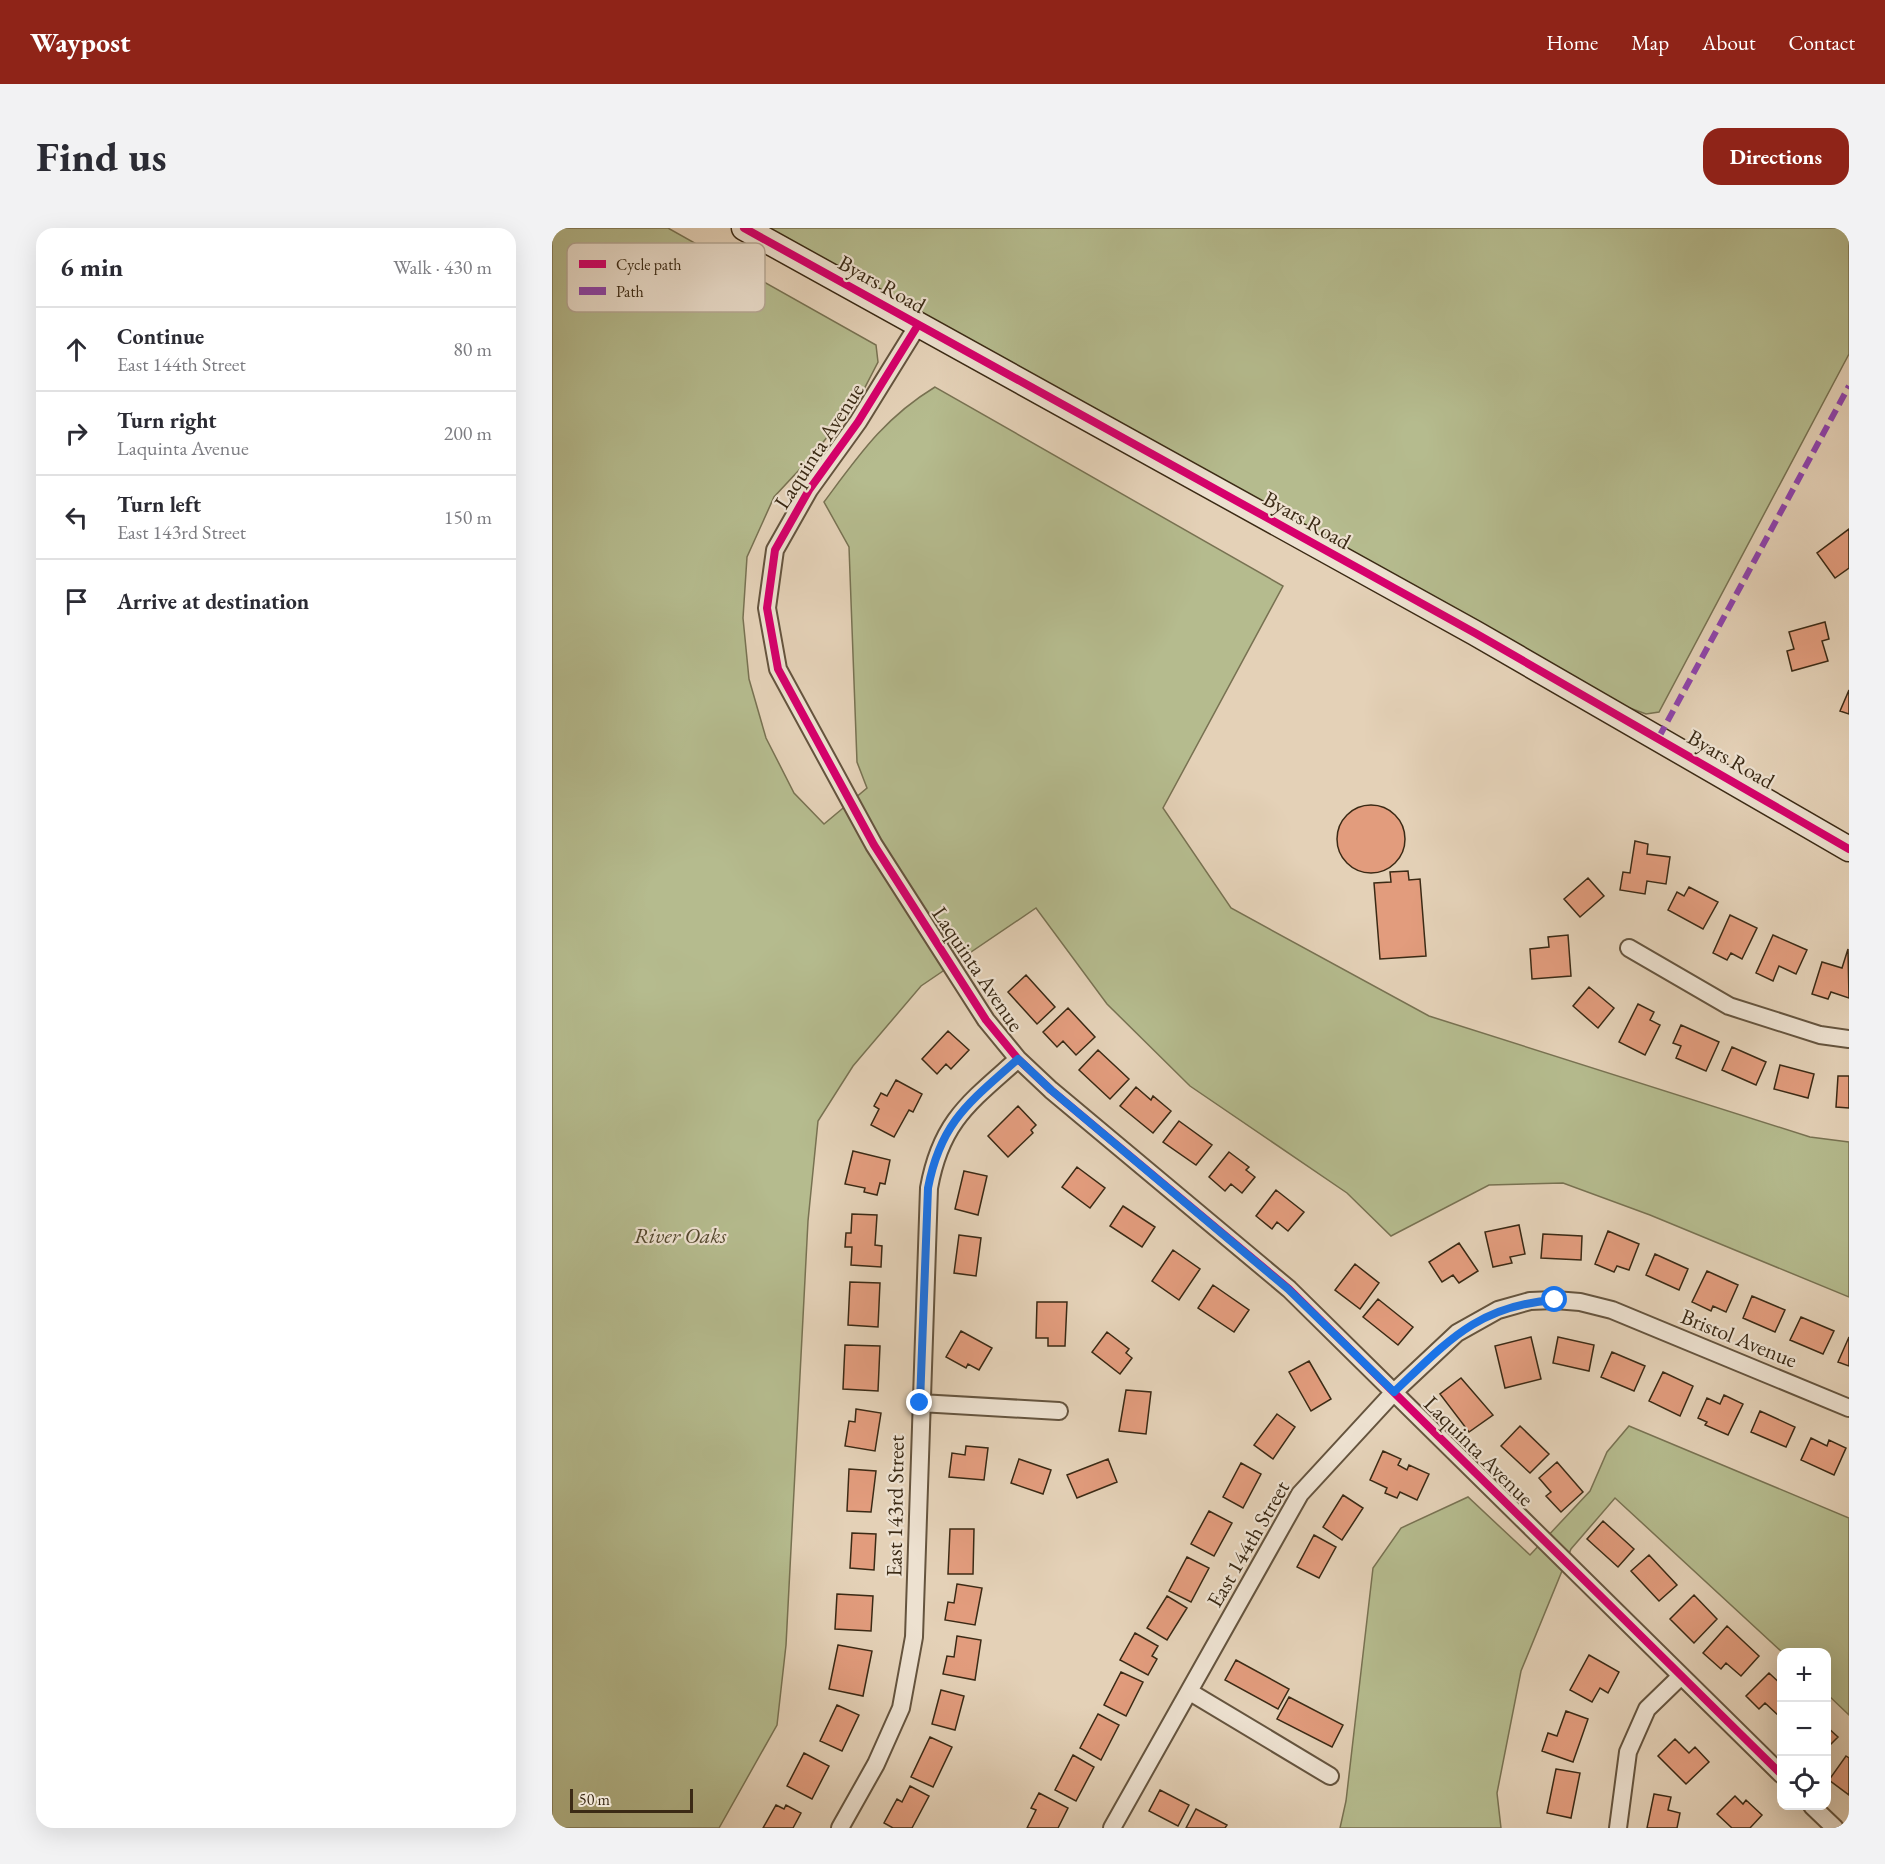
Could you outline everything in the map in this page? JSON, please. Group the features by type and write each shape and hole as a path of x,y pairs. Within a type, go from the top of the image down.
{"street":[{"name":"Byars Road","path":"744,228 1475,633 1849,849"},
{"name":"Laquinta Avenue","path":"918,325 858,422 809,490 775,550 767,608 778,669 874,845 986,1020 1018,1059 1051,1090 1288,1289 1777,1770"},
{"path":"1629,948 1729,1006 1820,1035 1849,1039"},
{"name":"East 143rd Street","path":"840,1828 876,1764 901,1708 914,1637 928,1188 934,1160 945,1134 961,1111 1018,1059"},
{"name":"East 144th Street","path":"1112,1828 1300,1494 1394,1392 1457,1333 1498,1310 1530,1301 1555,1300 1580,1302 1612,1311"},
{"name":"Bristol Avenue","path":"1612,1311 1849,1408"},
{"path":"920,1403 1059,1411"},
{"path":"1618,1828 1628,1752 1647,1709 1681,1676"},
{"path":"1190,1692 1330,1776"},
{"path":"1816,1810 1834,1828"}],"green space":[{"name":"River Oaks","path":"552,228 668,228 695,243 567,243 567,312 765,312 765,283 876,345 878,362 862,393 813,455 774,497 747,557 743,618 749,679 766,738 794,793 824,824 867,788 857,762 849,547 824,502 874,438 901,411 935,387 1283,586 1163,808 1231,908 1429,1016 1810,1137 1849,1142 1849,1297 1650,1215 1563,1183 1489,1185 1391,1236 1347,1193 1190,1086 1107,1004 1036,908 921,986 853,1066 818,1121 808,1221 786,1645 777,1725 719,1828 552,1828"},
{"path":"768,228 1849,228 1849,354 1659,712 1646,714 1627,707"},
{"path":"1629,1426 1849,1518 1849,1715 1831,1698 1831,1648 1778,1648 1615,1498 1571,1549 1521,1671 1497,1793 1501,1828 1340,1828 1346,1801 1373,1568 1401,1528 1468,1497 1530,1555 1590,1491 1607,1452"}],"building":[{"path":"1849,529 1849,568 1835,578 1817,553"},
{"path":"1825,622 1829,639 1822,641 1828,661 1792,671 1787,651 1794,649 1789,632"},
{"path":"1849,690 1849,714 1840,711"},
{"path":"1364,805 1378,805 1390,810 1400,820 1405,839 1400,858 1390,868 1378,873 1364,873 1352,868 1342,858 1337,846 1337,832 1342,820 1352,810"},
{"path":"1635,841 1648,844 1647,854 1670,857 1666,884 1647,881 1645,894 1620,890 1623,872 1630,873"},
{"path":"1408,871 1409,880 1420,879 1426,956 1380,959 1374,883 1391,882 1390,872"},
{"path":"1588,878 1604,896 1580,917 1564,899"},
{"path":"1689,887 1718,902 1703,929 1668,910 1677,892 1684,896"},
{"path":"1730,915 1757,928 1742,959 1731,953 1727,960 1713,953"},
{"path":"1568,935 1571,976 1532,979 1530,949 1549,947 1548,937"},
{"path":"1773,935 1807,950 1796,974 1779,966 1773,981 1756,973"},
{"path":"1848,949 1849,998 1831,992 1828,999 1812,994 1822,962 1842,968"},
{"path":"1026,975 1055,1007 1037,1024 1008,992"},
{"path":"1589,987 1614,1008 1598,1028 1573,1006"},
{"path":"1638,1004 1654,1012 1650,1020 1660,1025 1645,1055 1619,1042"},
{"path":"1068,1008 1095,1037 1076,1055 1063,1041 1057,1047 1043,1032"},
{"path":"1681,1025 1719,1042 1706,1071 1676,1058 1681,1046 1673,1043"},
{"path":"948,1031 969,1050 951,1069 946,1064 937,1074 922,1059"},
{"path":"1732,1047 1766,1062 1756,1085 1722,1070"},
{"path":"1098,1050 1129,1079 1110,1099 1079,1070"},
{"path":"1780,1065 1814,1074 1808,1098 1774,1089"},
{"path":"1838,1076 1849,1076 1849,1108 1836,1107"},
{"path":"896,1080 922,1094 913,1112 909,1110 894,1137 871,1125 879,1109 874,1106 881,1093 887,1096"},
{"path":"1136,1087 1151,1100 1153,1096 1171,1111 1153,1133 1120,1106"},
{"path":"1018,1106 1036,1125 1031,1130 1033,1133 1008,1157 988,1136"},
{"path":"1179,1121 1212,1145 1196,1165 1163,1142"},
{"path":"853,1151 890,1160 885,1184 880,1183 877,1195 864,1192 865,1188 845,1184"},
{"path":"1229,1152 1249,1167 1246,1170 1255,1177 1242,1193 1231,1184 1225,1191 1209,1177"},
{"path":"1077,1167 1105,1188 1090,1208 1062,1187"},
{"path":"964,1171 987,1176 978,1215 955,1209"},
{"path":"1276,1190 1304,1212 1288,1231 1277,1222 1272,1229 1256,1216"},
{"path":"1123,1206 1155,1227 1142,1247 1110,1226"},
{"path":"852,1214 877,1215 875,1245 882,1246 881,1267 851,1265 852,1247 845,1247 846,1233 851,1233"},
{"path":"1519,1225 1525,1254 1510,1257 1512,1263 1493,1267 1485,1232"},
{"path":"1608,1231 1639,1244 1629,1270 1617,1266 1614,1272 1595,1264"},
{"path":"1543,1234 1582,1236 1581,1260 1541,1258"},
{"path":"959,1235 981,1238 976,1276 954,1273"},
{"path":"1459,1243 1478,1271 1459,1283 1453,1275 1442,1282 1429,1262"},
{"path":"1173,1250 1200,1269 1179,1300 1152,1281"},
{"path":"1655,1254 1688,1269 1679,1290 1646,1275"},
{"path":"1355,1264 1379,1283 1360,1309 1335,1290"},
{"path":"1707,1271 1738,1285 1726,1312 1713,1306 1711,1311 1692,1302"},
{"path":"850,1282 880,1283 878,1327 848,1325"},
{"path":"1213,1285 1249,1310 1234,1332 1198,1308"},
{"path":"1752,1296 1785,1310 1775,1332 1743,1318"},
{"path":"1378,1299 1413,1327 1398,1345 1363,1317"},
{"path":"1037,1302 1067,1302 1065,1346 1048,1346 1048,1338 1036,1338"},
{"path":"1801,1317 1834,1331 1823,1354 1790,1340"},
{"path":"961,1331 992,1348 979,1370 968,1364 966,1368 946,1357"},
{"path":"1107,1332 1129,1349 1126,1353 1132,1358 1120,1374 1092,1352"},
{"path":"1531,1337 1541,1379 1505,1388 1495,1346"},
{"path":"1558,1337 1594,1345 1589,1371 1553,1363"},
{"path":"1849,1337 1849,1366 1838,1362"},
{"path":"845,1345 880,1346 878,1391 843,1389"},
{"path":"1612,1352 1645,1366 1634,1391 1601,1377"},
{"path":"1309,1361 1331,1399 1311,1411 1289,1372"},
{"path":"1663,1372 1693,1386 1680,1416 1649,1401"},
{"path":"1461,1378 1493,1415 1469,1432 1440,1394"},
{"path":"1126,1390 1151,1392 1146,1434 1119,1431"},
{"path":"1724,1395 1743,1404 1728,1435 1705,1425 1707,1422 1698,1418 1707,1398 1720,1404"},
{"path":"856,1409 881,1413 875,1451 845,1446 849,1421 855,1422"},
{"path":"1760,1411 1795,1427 1786,1447 1751,1432"},
{"path":"1277,1414 1295,1427 1273,1459 1254,1445"},
{"path":"1520,1426 1549,1454 1530,1473 1501,1446"},
{"path":"1811,1438 1827,1446 1829,1440 1846,1448 1834,1475 1801,1460"},
{"path":"966,1446 988,1448 984,1480 949,1477 952,1453 965,1455"},
{"path":"1383,1451 1401,1459 1398,1465 1407,1470 1409,1465 1429,1474 1417,1500 1400,1492 1397,1498 1385,1493 1387,1488 1370,1480"},
{"path":"1019,1459 1051,1470 1043,1494 1011,1483"},
{"path":"1108,1459 1117,1482 1077,1498 1067,1475"},
{"path":"1557,1462 1583,1492 1561,1512 1546,1496 1551,1492 1539,1478"},
{"path":"1241,1463 1261,1474 1243,1508 1223,1497"},
{"path":"849,1469 876,1471 871,1512 847,1511"},
{"path":"1343,1495 1363,1508 1342,1540 1323,1527"},
{"path":"1209,1511 1232,1523 1214,1556 1191,1544"},
{"path":"1603,1521 1634,1549 1618,1567 1587,1539"},
{"path":"950,1529 974,1529 973,1574 948,1574"},
{"path":"852,1533 876,1534 874,1570 850,1568"},
{"path":"1314,1535 1336,1547 1319,1578 1297,1567"},
{"path":"1649,1555 1677,1585 1659,1601 1631,1571"},
{"path":"1187,1557 1209,1568 1191,1602 1169,1591"},
{"path":"957,1584 982,1588 975,1625 945,1620 948,1602 954,1603"},
{"path":"837,1594 873,1596 871,1631 835,1629"},
{"path":"1694,1595 1717,1619 1694,1643 1670,1619"},
{"path":"1167,1596 1187,1608 1167,1640 1147,1628"},
{"path":"1727,1626 1759,1656 1741,1676 1726,1663 1721,1669 1703,1653"},
{"path":"1135,1633 1158,1646 1152,1656 1157,1659 1148,1675 1120,1660"},
{"path":"957,1636 981,1640 975,1680 943,1674 947,1656 954,1657"},
{"path":"838,1645 872,1651 863,1696 829,1689"},
{"path":"1589,1655 1619,1672 1608,1693 1600,1688 1592,1702 1570,1690"},
{"path":"1236,1660 1289,1689 1278,1709 1225,1680"},
{"path":"1121,1672 1143,1682 1126,1716 1104,1705"},
{"path":"1769,1673 1777,1680 1777,1714 1765,1703 1759,1709 1746,1696"},
{"path":"941,1690 964,1696 955,1730 932,1724"},
{"path":"1289,1697 1343,1725 1332,1747 1277,1719"},
{"path":"837,1705 859,1715 842,1751 820,1741"},
{"path":"1566,1711 1588,1719 1573,1762 1542,1751 1548,1733 1557,1736"},
{"path":"1098,1714 1119,1725 1101,1760 1080,1748"},
{"path":"1831,1731 1838,1737 1831,1744"},
{"path":"930,1737 952,1747 933,1787 911,1777"},
{"path":"1675,1739 1689,1753 1695,1747 1709,1762 1686,1784 1658,1756"},
{"path":"804,1753 829,1766 812,1799 787,1786"},
{"path":"1073,1755 1094,1767 1076,1801 1055,1790"},
{"path":"1846,1756 1849,1758 1849,1795 1831,1782 1831,1777"},
{"path":"1556,1769 1580,1773 1571,1818 1547,1813"},
{"path":"910,1786 929,1796 912,1828 893,1828 884,1823 897,1799 902,1802"},
{"path":"1160,1790 1189,1805 1178,1826 1149,1811"},
{"path":"1039,1793 1068,1808 1058,1828 1027,1828 1036,1810 1031,1808"},
{"path":"1654,1794 1671,1797 1668,1810 1680,1813 1677,1828 1647,1828"},
{"path":"1735,1796 1743,1804 1746,1800 1762,1815 1750,1828 1732,1828 1717,1814"},
{"path":"776,1805 784,1809 786,1805 801,1813 793,1828 763,1828"},
{"path":"1196,1809 1227,1825 1225,1828 1186,1828"}],"marked path":[{"path":"1659,737 1849,386"}],"cycle path":[{"path":"744,228 1475,633 1849,849"},
{"path":"918,325 858,422 809,490 775,550 767,608 778,669 874,845 986,1020 1018,1059 1051,1090 1289,1289 1777,1770"}],"route":[{"path":"920,1403 928,1188 934,1160 945,1134 961,1111 1018,1059 1051,1090 1288,1289 1394,1392 1457,1333 1498,1310 1530,1301 1555,1300"}]}
